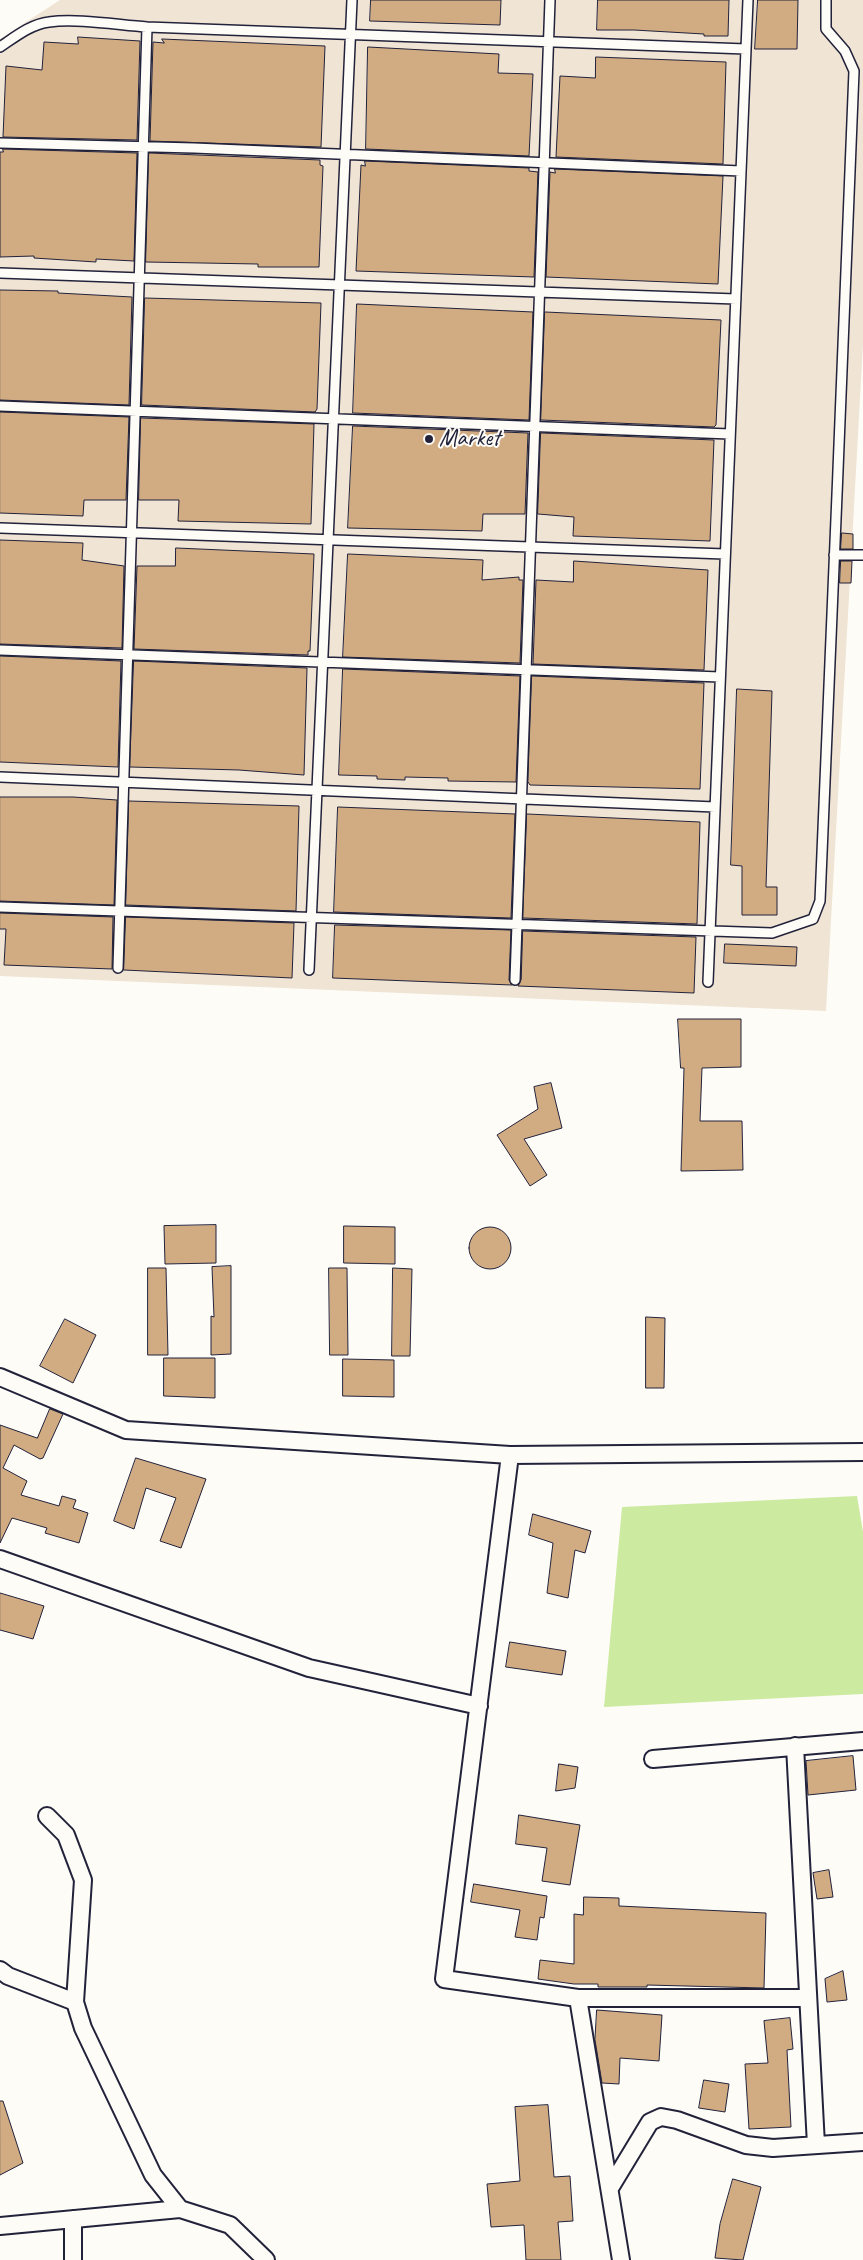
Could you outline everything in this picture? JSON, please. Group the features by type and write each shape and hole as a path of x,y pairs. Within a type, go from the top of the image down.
{"street":[{"path":"0,1377 126,1430 510,1455 863,1452"},
{"path":"510,1455 444,1979 578,1998 808,1998"},
{"path":"0,1559 309,1668 479,1706"},
{"path":"653,1759 863,1741"},
{"path":"795,1746 816,2145"},
{"path":"47,1816 66,1835 83,1880 75,2002 83,2028 153,2175 180,2209"},
{"path":"0,1970 23,1982 75,2002"},
{"path":"578,1998 621,2260"},
{"path":"610,2188 650,2122 661,2117 677,2120 746,2145 773,2148 863,2142"},
{"path":"0,2226 180,2209 230,2225 266,2260"},
{"path":"73,2219 73,2260"}],"lane":[{"path":"310,970 352,0"},
{"path":"514,980 550,0"},
{"path":"708,982 748,0"},
{"path":"0,908 772,933 812,919 820,901 854,71 845,51 826,29 826,0"},
{"path":"0,46 27,29 47,22 746,49"},
{"path":"118,968 147,27"},
{"path":"0,143 345,154 741,171"},
{"path":"0,273 736,299"},
{"path":"0,406 730,434"},
{"path":"0,528 725,554"},
{"path":"834,555 863,555"},
{"path":"0,650 720,677"},
{"path":"0,777 715,807"}],"shaded area":[{"name":"Market","path":"60,0 863,0 863,344 826,1011 0,976 0,39"}],"green space":[{"path":"857,1496 863,1532 863,1694 604,1707 622,1507"}],"building":[{"path":"371,0 501,0 500,25 370,21"},
{"path":"598,0 729,0 728,36 704,36 704,34 634,30 597,30"},
{"path":"758,0 798,0 797,49 755,49"},
{"path":"78,37 140,41 137,140 3,137 6,66 42,70 44,42 78,44"},
{"path":"162,39 325,46 321,147 150,141 153,42 164,43"},
{"path":"368,47 499,54 498,73 533,74 529,156 366,149"},
{"path":"596,57 726,62 723,164 556,157 560,76 595,78"},
{"path":"3,149 137,153 134,261 96,259 96,262 34,258 34,256 0,257 0,152 3,152"},
{"path":"149,153 320,160 320,165 323,166 319,267 258,267 258,264 146,262"},
{"path":"365,161 529,168 529,171 538,172 534,277 356,271 361,165 365,166"},
{"path":"555,169 723,176 718,284 546,277 550,172 555,173"},
{"path":"0,290 58,291 58,293 132,297 129,405 0,400"},
{"path":"145,298 321,303 317,409 315,412 142,405"},
{"path":"357,304 533,312 529,420 353,413"},
{"path":"545,312 721,320 716,425 714,427 541,420"},
{"path":"0,412 129,417 126,500 84,500 83,516 0,513"},
{"path":"141,418 314,424 311,524 178,521 179,500 139,500"},
{"path":"353,426 528,433 525,514 483,514 482,531 348,528"},
{"path":"541,433 714,440 710,541 573,536 574,517 538,514"},
{"path":"842,533 853,534 853,549 841,549"},
{"path":"0,540 83,543 82,560 124,566 122,648 0,644"},
{"path":"176,548 314,554 310,651 308,651 308,655 134,649 137,566 175,566"},
{"path":"348,554 483,560 482,580 519,577 519,580 523,580 520,663 343,657"},
{"path":"574,561 708,570 704,670 533,664 536,580 573,582"},
{"path":"841,561 852,561 851,583 840,583"},
{"path":"0,656 121,661 118,767 0,762"},
{"path":"134,661 307,668 304,775 239,770 130,767"},
{"path":"343,669 520,676 516,782 448,781 448,778 405,777 405,780 377,779 377,776 339,775"},
{"path":"532,676 704,683 700,789 530,785 528,782"},
{"path":"737,689 772,691 766,887 777,887 777,915 742,915 742,866 731,865"},
{"path":"0,797 73,797 117,800 114,905 0,901"},
{"path":"129,801 299,806 296,911 126,905"},
{"path":"338,807 515,814 511,918 334,912"},
{"path":"527,814 700,822 697,924 523,918"},
{"path":"0,913 113,917 112,969 4,965 6,929 0,929"},
{"path":"126,917 294,923 292,978 124,970"},
{"path":"335,925 511,930 509,980 512,985 333,978"},
{"path":"523,931 696,937 694,993 518,986 521,980"},
{"path":"725,944 797,947 796,966 724,963"},
{"path":"678,1019 741,1019 741,1067 702,1068 700,1121 742,1121 743,1170 681,1171 684,1068 681,1068"},
{"path":"551,1083 562,1128 524,1139 547,1175 530,1186 497,1135 538,1109 534,1087"},
{"path":"216,1225 216,1263 165,1264 164,1226"},
{"path":"344,1226 395,1227 395,1264 344,1263"},
{"path":"494,1227 502,1230 508,1236 511,1248 508,1260 502,1266 486,1269 478,1266 472,1260 469,1244 472,1236 478,1230"},
{"path":"231,1266 231,1354 211,1355 211,1316 214,1317 212,1267"},
{"path":"148,1268 166,1268 168,1355 148,1355"},
{"path":"329,1268 347,1268 348,1355 330,1355"},
{"path":"393,1268 412,1269 410,1356 392,1356"},
{"path":"646,1317 665,1318 664,1388 646,1388"},
{"path":"65,1319 96,1335 73,1383 40,1366"},
{"path":"164,1358 215,1358 215,1398 164,1396"},
{"path":"343,1359 394,1360 394,1397 343,1396"},
{"path":"50,1409 63,1414 43,1458 40,1459 14,1445 3,1468 27,1481 21,1495 59,1506 62,1496 76,1500 73,1508 88,1513 79,1543 45,1533 47,1528 12,1518 0,1543 0,1425 37,1438"},
{"path":"136,1458 206,1479 181,1548 160,1541 176,1498 146,1488 134,1529 114,1521"},
{"path":"533,1514 591,1531 585,1553 575,1550 568,1598 547,1593 553,1543 529,1535"},
{"path":"0,1593 44,1606 33,1639 0,1630"},
{"path":"510,1642 566,1651 562,1675 506,1667"},
{"path":"853,1756 856,1790 808,1795 806,1761"},
{"path":"559,1764 578,1767 575,1788 556,1791"},
{"path":"519,1815 580,1825 570,1885 542,1881 547,1848 516,1844"},
{"path":"829,1870 833,1897 817,1899 813,1873"},
{"path":"474,1884 547,1896 544,1918 540,1917 537,1940 515,1937 520,1910 471,1902"},
{"path":"584,1897 619,1898 619,1906 766,1913 764,1988 647,1985 647,1987 598,1987 598,1984 574,1984 538,1979 540,1960 574,1964 574,1914 583,1915"},
{"path":"843,1971 847,2000 827,2002 825,1979"},
{"path":"597,2010 662,2015 659,2061 620,2058 619,2084 602,2083 595,2040"},
{"path":"790,2018 793,2049 787,2050 791,2127 749,2129 745,2064 768,2063 764,2021"},
{"path":"704,2080 729,2084 725,2112 699,2108"},
{"path":"0,2101 3,2101 23,2163 0,2175"},
{"path":"548,2105 554,2177 570,2176 573,2221 558,2222 561,2260 526,2260 524,2225 491,2227 487,2184 520,2181 515,2107"},
{"path":"733,2179 761,2187 743,2260 715,2258 720,2224"}],"place":[{"name":"Market","path":"429,439"}]}
